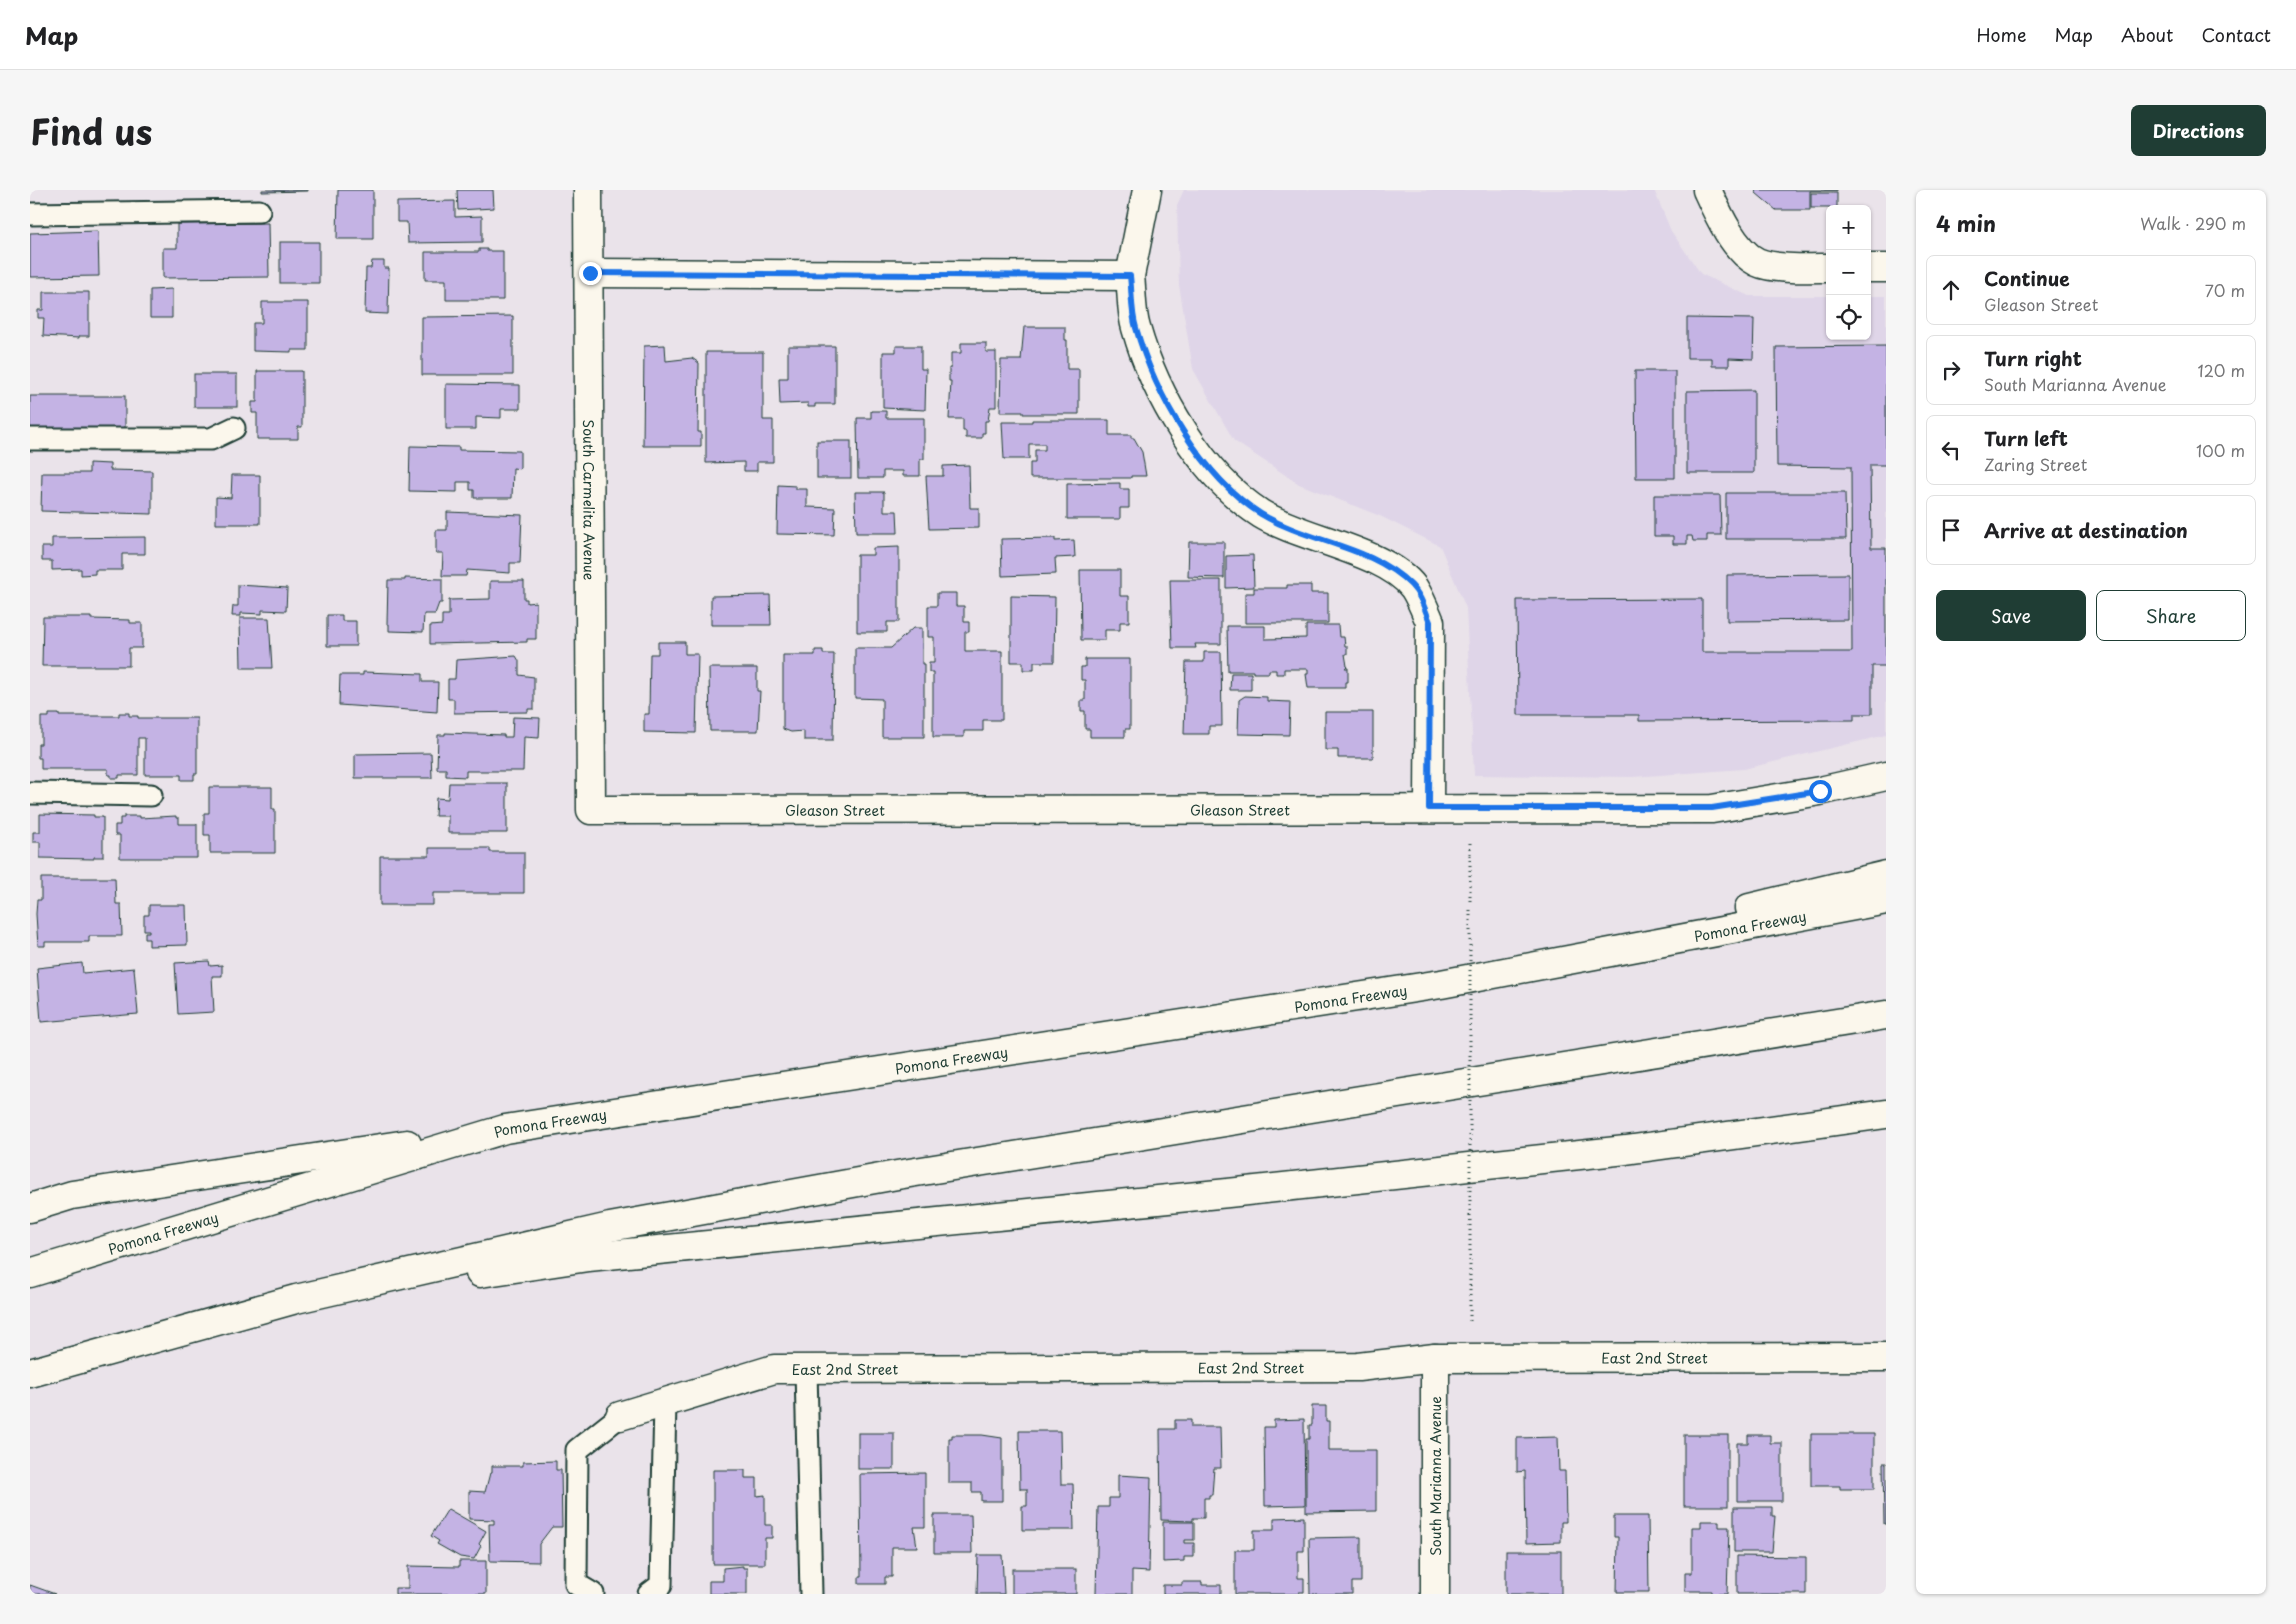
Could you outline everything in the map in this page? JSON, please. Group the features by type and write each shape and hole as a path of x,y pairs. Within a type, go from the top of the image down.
{"main road":[{"name":"South Carmelita Avenue","path":"588,190 592,810"},
{"path":"1147,190 1130,276 1135,326 1150,368 1183,430 1204,460 1230,490 1262,514 1298,531 1367,556 1394,571 1412,586 1422,601 1430,622 1429,808"},
{"path":"1707,190 1733,241 1756,262 1790,268 1826,268"},
{"path":"1871,268 1886,268"},
{"path":"590,273 1130,276"},
{"name":"Gleason Street","path":"592,810 1712,808 1820,791 1886,776"},
{"path":"1441,984 1886,875"},
{"name":"Pomona Freeway","path":"42,1269 505,1129 1441,984 1886,900"},
{"path":"35,1371 296,1299 610,1227 868,1180 1886,1015"},
{"path":"296,1299 588,1258 1616,1151 1886,1114"},
{"path":"30,1208 72,1195 505,1129"},
{"name":"East 2nd Street","path":"620,1416 774,1369 1358,1367 1435,1358 1886,1357"},
{"name":"South Marianna Avenue","path":"1435,1358 1435,1594"}],"lane":[{"path":"30,214 258,211"},
{"path":"30,439 211,440 234,428"},
{"path":"30,793 151,795"},
{"path":"806,1369 811,1594"},
{"path":"649,1594 662,1585 664,1403"},
{"path":"593,1594 576,1584 577,1450 620,1416"}],"path":[{"path":"1470,854 1470,1358"}],"shaded area":[{"path":"1184,190 1654,190 1671,231 1701,274 1749,296 1826,296 1826,340 1871,340 1871,296 1886,296 1886,735 1744,769 1632,777 1474,775 1466,608 1440,546 1380,516 1299,484 1234,441 1193,369 1179,285 1177,205"}],"building":[{"path":"262,190 308,190 308,191 262,192"},
{"path":"338,190 373,190 373,239 337,239"},
{"path":"457,190 493,190 494,208 458,210"},
{"path":"1755,190 1837,191 1810,191 1810,210 1776,210"},
{"path":"1811,193 1837,193 1837,205 1826,205 1826,208 1811,208"},
{"path":"455,201 455,217 482,216 482,242 408,243 407,222 397,222 397,202"},
{"path":"268,223 269,277 163,278 163,248 177,248 177,224"},
{"path":"98,231 99,276 30,277 30,233"},
{"path":"280,242 319,242 319,283 280,283"},
{"path":"479,249 503,251 503,300 446,300 446,280 425,280 425,252 479,252"},
{"path":"372,261 384,261 384,268 389,268 388,314 365,313 366,268 371,268"},
{"path":"172,289 172,318 150,318 150,290"},
{"path":"43,292 89,292 89,336 79,336 79,338 43,336 44,318 38,318 38,310 43,310"},
{"path":"262,302 308,302 308,350 291,350 291,352 253,351 253,323 262,323"},
{"path":"513,316 513,375 422,375 422,317"},
{"path":"1687,318 1754,319 1753,359 1729,358 1729,366 1712,366 1712,358 1687,358"},
{"path":"1024,327 1065,327 1067,369 1079,369 1079,414 1000,412 1001,360 1021,360"},
{"path":"961,343 986,343 986,352 996,352 996,407 990,407 988,421 985,421 985,433 982,433 982,438 966,438 966,431 963,431 963,419 949,419 951,381 949,381 949,368 951,368 951,353 961,353"},
{"path":"665,345 666,361 692,358 699,363 698,432 701,432 701,446 643,446 644,346"},
{"path":"788,346 835,346 835,404 815,404 815,407 808,407 808,403 780,404 779,378 788,378"},
{"path":"896,346 921,346 921,369 926,369 925,410 883,408 883,352 896,352"},
{"path":"1886,346 1886,465 1870,465 1871,548 1886,548 1886,666 1872,666 1872,714 1854,714 1854,720 1639,721 1639,715 1518,715 1517,600 1702,599 1702,652 1852,652 1851,467 1777,466 1776,347"},
{"path":"706,352 763,352 763,420 773,420 773,462 757,462 757,471 744,471 744,462 706,463"},
{"path":"257,371 302,371 302,427 298,427 298,439 257,439 257,413 252,413 252,402 257,402"},
{"path":"1635,371 1675,371 1675,478 1636,478"},
{"path":"194,374 237,374 237,407 194,407"},
{"path":"446,384 520,385 520,409 501,409 501,418 476,417 476,429 446,429"},
{"path":"1754,390 1754,473 1687,473 1687,391"},
{"path":"30,396 125,396 125,432 30,432"},
{"path":"871,411 886,411 886,418 924,418 924,459 920,459 920,476 903,476 903,471 883,471 883,478 858,478 857,418 871,418"},
{"path":"1032,420 1109,420 1109,435 1131,435 1131,438 1134,438 1142,452 1146,476 1131,476 1131,478 1030,478 1030,463 1035,463 1035,450 1045,450 1045,444 1029,444 1029,459 1004,459 1002,422 1032,422"},
{"path":"817,441 851,441 851,478 817,478"},
{"path":"410,446 459,447 459,450 520,451 520,469 513,468 512,498 474,498 474,490 470,490 470,482 457,482 457,492 409,491"},
{"path":"89,463 110,464 110,470 152,471 152,514 41,511 42,473 89,473"},
{"path":"969,465 970,508 979,508 979,528 929,529 926,476 943,476 943,466"},
{"path":"232,475 260,475 260,524 216,524 216,497 231,498"},
{"path":"1120,483 1120,489 1129,489 1129,508 1120,508 1120,519 1067,519 1067,484"},
{"path":"778,485 796,486 796,489 807,489 807,507 835,508 834,535 777,534"},
{"path":"855,492 884,492 884,511 897,511 898,533 856,533"},
{"path":"1726,493 1845,493 1846,539 1726,539"},
{"path":"1654,495 1720,495 1721,535 1707,535 1707,541 1693,541 1692,536 1687,536 1687,544 1673,544 1673,536 1654,536"},
{"path":"447,512 522,515 520,563 510,563 510,573 467,570 466,576 442,576 443,553 436,553 436,530 447,530"},
{"path":"145,537 145,554 122,554 122,570 95,570 95,574 81,575 81,569 52,570 52,561 42,561 42,547 52,547 52,538"},
{"path":"1055,538 1055,541 1074,540 1075,557 1055,558 1056,574 1002,576 1001,539"},
{"path":"1189,542 1224,542 1224,578 1188,577"},
{"path":"899,547 899,622 887,622 887,632 857,632 857,555 873,555 873,548"},
{"path":"1253,555 1254,587 1226,588 1226,556"},
{"path":"1080,570 1120,570 1120,596 1129,596 1129,622 1120,622 1120,630 1105,630 1105,640 1081,640"},
{"path":"1848,574 1848,620 1727,621 1727,575"},
{"path":"405,578 442,579 442,603 439,603 435,614 424,614 423,632 389,631 389,624 387,624 388,580 405,580"},
{"path":"1170,580 1221,580 1221,644 1195,644 1196,648 1172,648"},
{"path":"490,581 524,581 524,599 527,599 527,603 536,602 536,639 527,639 527,642 430,644 430,626 442,625 442,615 449,615 449,600 490,599"},
{"path":"238,585 287,588 286,611 262,610 262,614 241,613 241,616 232,616 233,606 238,606"},
{"path":"1287,585 1311,585 1311,593 1328,593 1328,623 1245,623 1245,593 1254,593 1254,588 1287,588"},
{"path":"937,593 956,593 956,606 964,606 964,622 969,622 969,632 965,632 965,651 1002,651 1002,720 983,720 983,731 964,731 964,737 933,737 933,672 929,672 929,663 934,663 934,637 928,637 928,606 937,606"},
{"path":"770,595 771,625 711,625 711,596"},
{"path":"1011,596 1055,597 1054,662 1034,662 1034,670 1023,670 1023,662 1011,662"},
{"path":"327,615 342,615 342,621 356,621 356,646 327,646"},
{"path":"43,617 91,617 91,619 130,620 130,623 142,623 142,648 129,648 129,666 42,666"},
{"path":"240,618 269,618 272,668 241,668"},
{"path":"1306,625 1338,625 1339,637 1344,637 1345,646 1347,646 1347,654 1345,654 1347,666 1345,668 1348,668 1348,682 1345,682 1345,688 1308,688 1306,674 1308,674 1308,669 1284,669 1284,674 1276,674 1276,670 1269,670 1269,673 1228,671 1227,626 1265,626 1265,639 1306,638"},
{"path":"913,628 922,628 924,737 882,737 882,699 855,698 855,648 891,648"},
{"path":"658,642 685,642 685,654 698,654 696,733 644,732 644,714 649,714 650,654 658,654"},
{"path":"815,650 823,650 823,654 834,654 833,740 804,740 804,731 791,732 783,729 783,655 815,655"},
{"path":"1204,652 1221,652 1222,726 1209,726 1209,734 1184,734 1186,662 1204,662"},
{"path":"516,656 519,661 519,675 534,677 534,709 528,709 528,712 454,713 454,699 448,699 448,679 455,679 456,660"},
{"path":"1085,659 1130,659 1130,729 1125,729 1125,737 1090,737 1090,729 1085,729 1085,711 1081,711 1081,700 1085,700 1085,680 1081,680 1081,667 1085,667"},
{"path":"709,668 757,668 757,691 760,691 758,731 710,731"},
{"path":"363,672 422,674 422,682 438,682 437,712 339,705 340,675 363,675"},
{"path":"1231,673 1251,673 1251,690 1230,690"},
{"path":"1245,696 1267,697 1267,701 1290,702 1289,735 1238,734 1239,700"},
{"path":"1325,712 1373,712 1373,758 1338,758 1338,750 1325,750"},
{"path":"119,713 129,713 129,716 138,716 138,718 197,718 197,774 194,774 194,780 181,780 181,775 145,775 145,738 138,738 138,775 119,775 119,778 111,778 111,775 108,775 108,769 41,769 41,758 38,758 38,744 41,744 41,717 49,717 49,714 59,714 59,716 119,716"},
{"path":"513,717 540,718 539,738 524,737 523,771 466,771 466,777 446,776 446,769 437,769 438,735 445,735 445,733 504,735 504,737 512,737"},
{"path":"431,753 432,778 355,778 355,754"},
{"path":"449,783 507,783 507,833 448,833 448,816 435,816 436,798 448,799"},
{"path":"209,787 272,787 272,809 275,809 275,853 210,853 210,835 204,835 204,813 209,813"},
{"path":"40,814 94,815 94,817 103,817 103,857 94,857 94,859 40,858 40,842 33,842 33,832 40,832"},
{"path":"124,816 140,816 140,818 176,816 176,818 179,818 179,824 197,824 197,858 120,858 120,835 115,835 115,825 120,825 120,818 124,818"},
{"path":"429,848 490,848 490,852 524,852 524,893 433,893 433,905 380,905 380,856 429,856"},
{"path":"41,878 115,878 116,904 121,904 122,936 89,936 89,942 45,942 45,946 38,946 36,914 37,900 41,900"},
{"path":"149,905 186,905 187,945 149,946 149,939 145,939 145,932 149,932 149,930 144,930 144,915 149,915"},
{"path":"209,961 210,966 222,965 222,976 212,976 214,1012 178,1014 175,963"},
{"path":"82,963 83,973 134,968 138,1014 41,1022 37,968"},
{"path":"1312,1406 1326,1406 1326,1421 1329,1421 1329,1450 1376,1450 1376,1511 1306,1512 1306,1439 1309,1439 1309,1425 1312,1425"},
{"path":"1304,1419 1305,1505 1265,1506 1264,1427 1274,1427 1274,1420"},
{"path":"1175,1420 1191,1420 1191,1427 1220,1427 1221,1468 1214,1468 1212,1495 1209,1495 1209,1498 1204,1498 1204,1518 1193,1518 1193,1521 1161,1520 1160,1429 1175,1429"},
{"path":"1019,1431 1060,1431 1061,1484 1073,1484 1074,1530 1022,1530 1022,1506 1027,1506 1027,1489 1020,1489"},
{"path":"858,1433 894,1433 894,1469 858,1469"},
{"path":"1811,1434 1874,1434 1874,1489 1840,1489 1840,1486 1811,1486"},
{"path":"952,1435 982,1435 1002,1438 1002,1501 981,1501 981,1492 972,1492 972,1483 949,1483 949,1438 952,1438"},
{"path":"1684,1435 1728,1435 1728,1506 1684,1506"},
{"path":"1748,1435 1770,1435 1770,1443 1782,1443 1782,1501 1737,1501 1737,1443 1748,1443"},
{"path":"1558,1437 1559,1471 1565,1471 1566,1522 1561,1522 1561,1542 1526,1543 1525,1471 1517,1472 1517,1438"},
{"path":"556,1461 556,1470 561,1470 562,1527 552,1527 539,1544 539,1562 490,1561 489,1524 494,1524 494,1520 469,1519 469,1491 485,1492 490,1473 492,1473 492,1466 523,1466 523,1462"},
{"path":"1883,1463 1886,1463 1886,1524 1884,1524"},
{"path":"713,1470 745,1470 745,1478 757,1478 757,1496 765,1495 765,1525 772,1525 772,1538 765,1538 765,1564 713,1564"},
{"path":"925,1473 925,1527 914,1527 917,1547 892,1547 892,1577 885,1577 885,1584 859,1584 859,1577 861,1577 860,1474"},
{"path":"1118,1475 1151,1477 1149,1572 1132,1571 1132,1594 1096,1594 1098,1507 1109,1507 1109,1498 1118,1498"},
{"path":"1734,1507 1772,1507 1772,1516 1775,1516 1772,1552 1734,1552"},
{"path":"448,1509 486,1531 474,1559 460,1557 437,1544 439,1541 431,1536"},
{"path":"934,1515 971,1515 972,1553 934,1553"},
{"path":"1614,1516 1648,1516 1649,1592 1617,1592 1618,1537 1614,1537"},
{"path":"1304,1517 1304,1551 1298,1551 1298,1578 1304,1578 1304,1592 1299,1592 1299,1594 1235,1594 1235,1550 1254,1550 1254,1530 1274,1530 1274,1518"},
{"path":"1701,1521 1719,1521 1719,1527 1729,1527 1727,1594 1711,1594 1711,1591 1685,1591 1685,1573 1692,1573 1692,1527 1701,1527"},
{"path":"1163,1522 1194,1522 1194,1540 1184,1540 1184,1543 1194,1543 1194,1557 1184,1557 1184,1561 1163,1562"},
{"path":"1361,1537 1361,1582 1352,1582 1352,1594 1310,1594 1309,1538"},
{"path":"1506,1551 1561,1551 1561,1594 1506,1594"},
{"path":"978,1555 1002,1555 1004,1594 977,1594"},
{"path":"1737,1556 1806,1557 1806,1594 1737,1594"},
{"path":"459,1561 486,1561 486,1594 395,1594 395,1588 408,1588 408,1566 459,1567"},
{"path":"743,1566 743,1568 747,1568 747,1594 709,1594 709,1581 723,1581 723,1568"},
{"path":"1012,1569 1076,1569 1076,1594 1012,1594"},
{"path":"1182,1582 1202,1582 1202,1585 1221,1585 1221,1594 1163,1594 1163,1585 1182,1585"},
{"path":"30,1585 55,1594 30,1594"}],"route":[{"path":"590,273 1130,276 1135,326 1150,368 1183,430 1204,460 1230,490 1262,514 1298,531 1367,556 1394,571 1412,586 1422,601 1430,622 1429,808 1712,808 1820,791"}]}
